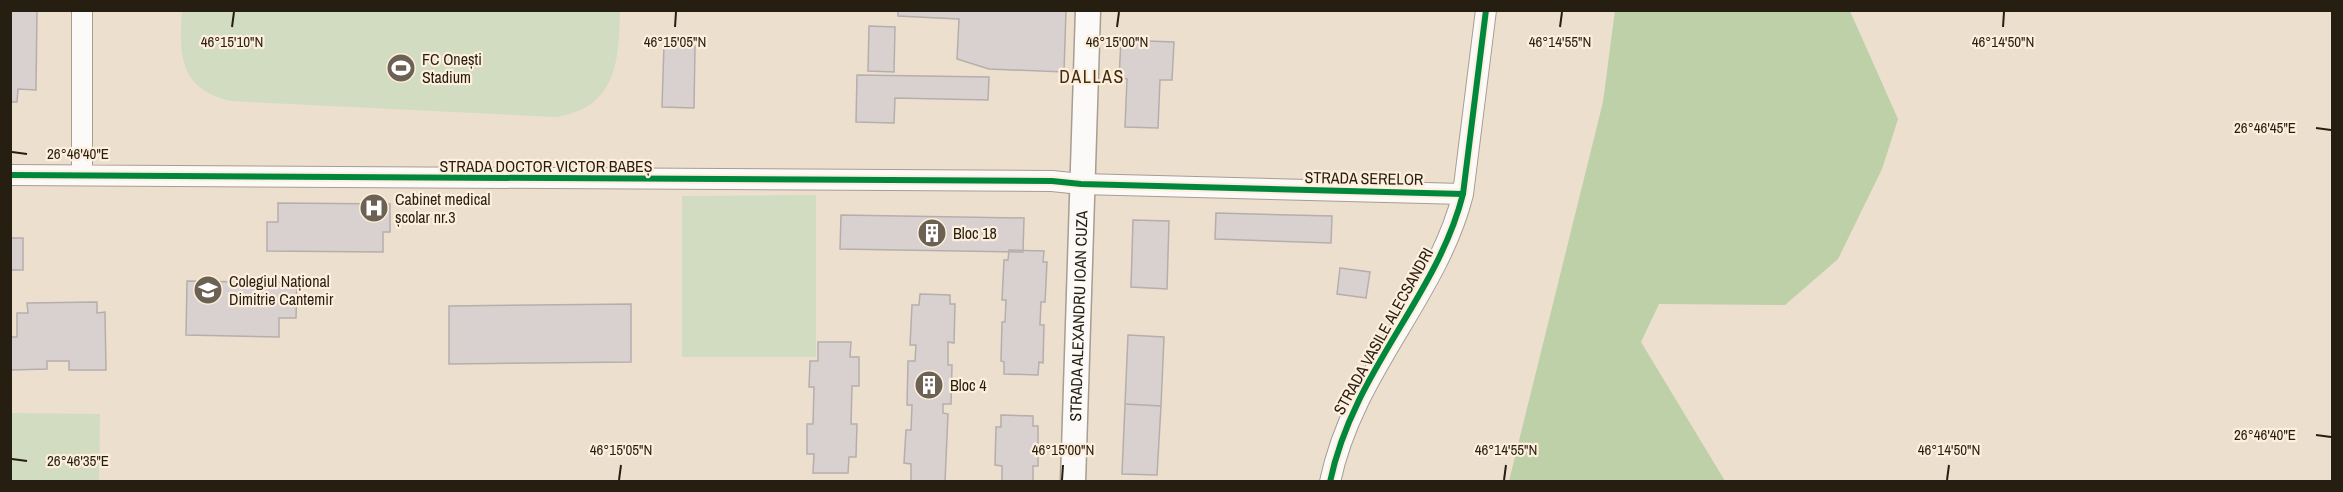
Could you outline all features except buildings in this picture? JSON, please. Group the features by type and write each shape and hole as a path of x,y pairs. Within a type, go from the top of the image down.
{"main road":[{"name":"STRADA ALEXANDRU IOAN CUZA","path":"1073,482 1081,184 1089,10"}],"street":[{"path":"82,10 82,175"},
{"path":"1463,194 1486,10"},
{"name":"STRADA DOCTOR VICTOR BABEȘ","path":"10,175 1040,181 1081,184"},
{"name":"STRADA SERELOR","path":"1081,184 1463,194"},
{"name":"STRADA VASILE ALECSANDRI","path":"1330,482 1339,445 1358,399 1445,247 1463,194"}],"green space":[{"path":"1615,10 1850,11 1898,119 1882,169 1838,259 1785,305 1659,304 1641,342 1725,481 1509,481 1603,102"},
{"name":"FC Onești Stadium","path":"182,11 620,11 615,64 603,92 592,104 576,112 556,117 231,101 214,96 201,88 186,68 181,42"},
{"path":"816,195 816,357 682,357 682,196"},
{"path":"11,413 100,414 99,481 11,481"}],"cycle path":[{"path":"10,175 1052,181 1081,184 1463,194 1486,10"},
{"path":"1330,482 1341,442 1357,405 1375,369 1434,267 1451,231 1463,194"}],"place":[{"name":"FC Onești Stadium","path":"401,68"},
{"name":"Cabinet medical școlar nr.3","path":"374,208"},
{"name":"Bloc 18","path":"932,233"},
{"name":"Colegiul Național Dimitrie Cantemir","path":"208,290"},
{"name":"Bloc 4","path":"929,385"}],"district":[{"name":"DALLAS","path":"1092,77"}]}
